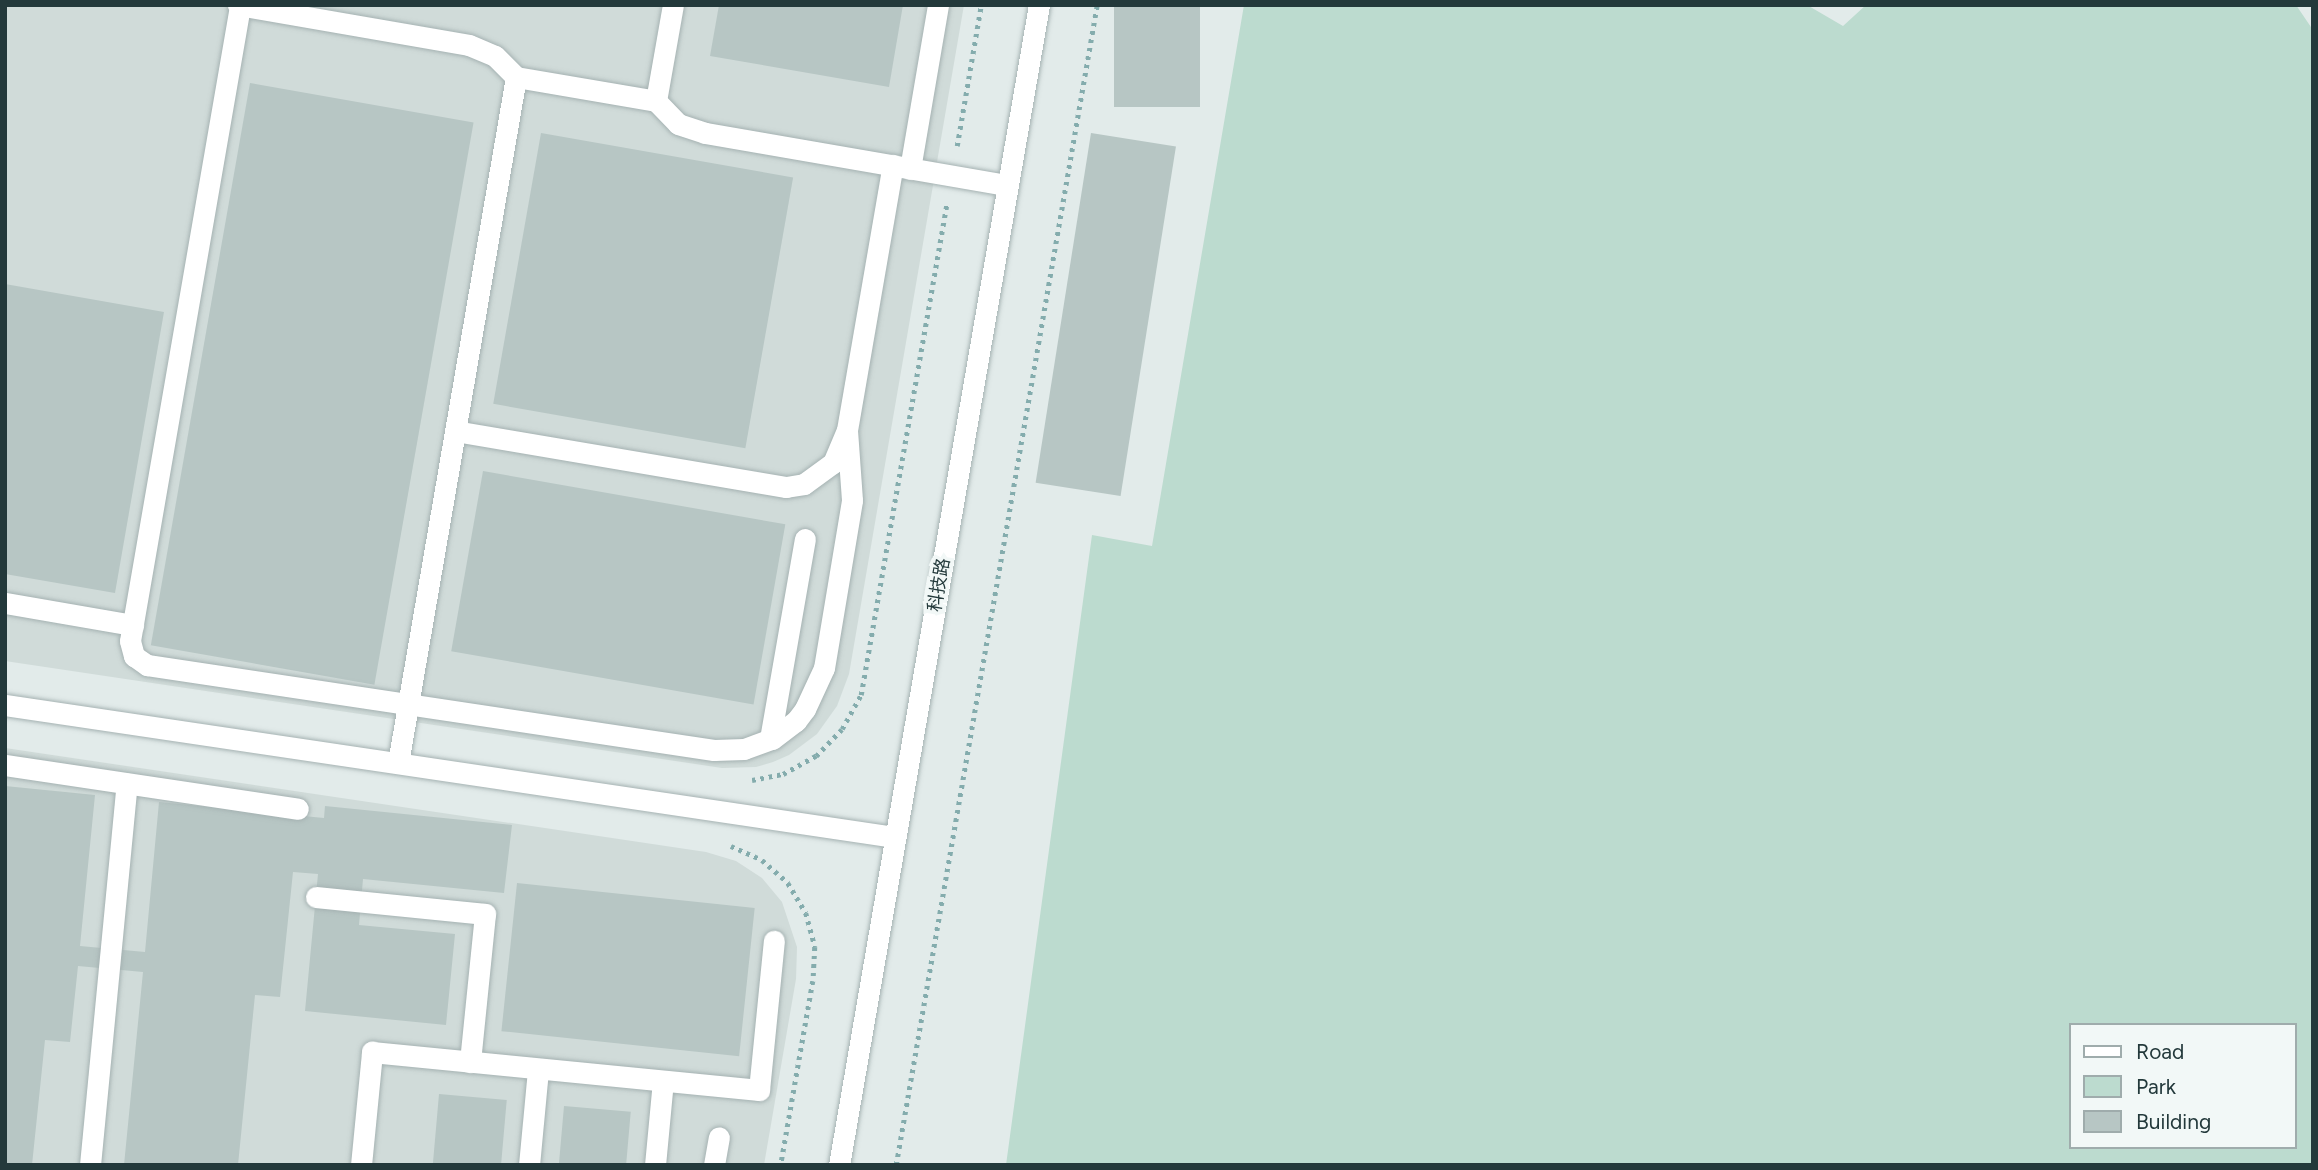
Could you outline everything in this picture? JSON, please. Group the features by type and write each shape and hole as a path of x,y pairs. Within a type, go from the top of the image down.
{"street":[{"path":"656,101 673,5"},
{"path":"455,431 786,487 804,484 833,463 842,448 847,430 901,167 938,5"},
{"name":"科技路","path":"839,1165 1039,5"},
{"path":"847,430 852,500 824,668 806,709 796,721 771,739 744,749 714,750 146,665 134,656 130,641 239,6 469,45 495,56 516,77 656,101 678,124 705,133 1007,185"},
{"path":"398,763 516,77"},
{"path":"771,739 805,538"},
{"path":"5,603 133,625"},
{"path":"5,705 895,837"},
{"path":"5,765 298,809"},
{"path":"90,1165 127,784"},
{"path":"316,897 485,914 471,1062"},
{"path":"360,1165 372,1052 760,1090 774,941"},
{"path":"529,1165 538,1069"},
{"path":"655,1165 663,1081"},
{"path":"714,1165 719,1137"}],"path":[{"path":"955,156 981,5"},
{"path":"896,1165 1097,5"},
{"path":"745,781 783,774 816,756 842,729 861,695 948,197"},
{"path":"722,844 762,860 788,883 806,913 814,947 813,981 781,1165"}],"shaded area":[{"path":"5,5 964,5 849,674 837,706 817,734 789,755 773,762 756,767 722,768 5,661"},
{"path":"5,748 706,852 736,861 762,878 782,902 797,947 796,979 764,1165 5,1165"}],"green space":[{"path":"1244,5 1807,5 1843,26 1866,5 2296,5 2313,30 2313,1165 1006,1165 1092,535 1152,546"}],"building":[{"path":"719,5 903,5 889,87 710,56"},
{"path":"1114,5 1200,5 1200,107 1114,107"},
{"path":"250,83 474,122 374,685 151,645"},
{"path":"541,133 793,177 745,448 493,404"},
{"path":"1091,133 1176,146 1121,496 1036,483"},
{"path":"5,284 164,312 115,593 5,574"},
{"path":"483,471 785,524 754,705 451,651"},
{"path":"5,786 95,795 80,946 145,952 159,802 324,818 325,806 512,825 504,893 363,879 359,925 455,934 446,1025 305,1011 318,874 293,872 280,997 255,995 238,1165 124,1165 143,972 78,966 70,1042 45,1040 32,1165 5,1165"},
{"path":"517,883 755,908 739,1056 501,1031"},
{"path":"439,1094 507,1100 501,1165 433,1165"},
{"path":"564,1106 631,1112 626,1165 559,1165"}]}
